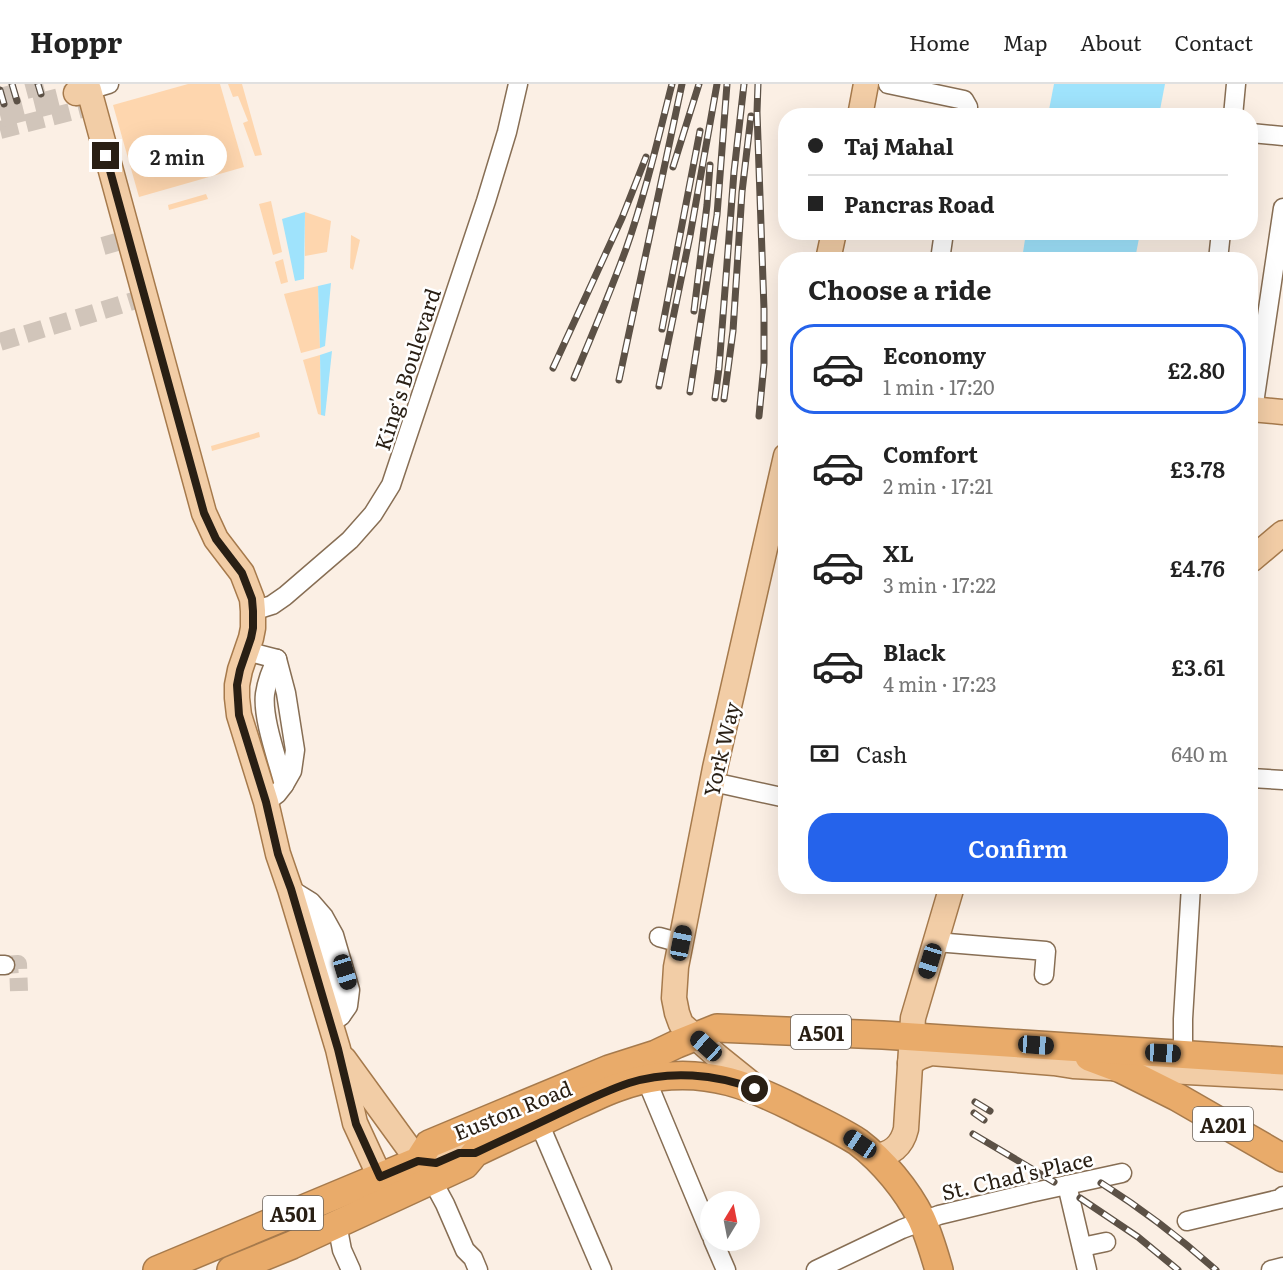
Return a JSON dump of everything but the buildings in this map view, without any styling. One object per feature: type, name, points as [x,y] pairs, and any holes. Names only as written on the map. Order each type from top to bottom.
[{"type":"highway","name":"A501","points":[[684,1034],[717,1028],[911,1050],[1072,1048],[1283,1061]]},
{"type":"highway","name":"Euston Road","points":[[425,1171],[429,1144],[609,1069],[656,1054],[684,1034]]},
{"type":"highway","points":[[1072,1048],[1120,1069]]},
{"type":"highway","name":"A201","points":[[1120,1069],[1177,1097],[1283,1158]]},
{"type":"highway","name":"A501","points":[[646,1079],[676,1075],[729,1080],[766,1094],[847,1135],[874,1156],[902,1188],[922,1221],[939,1270]]},
{"type":"highway","name":"Euston Road","points":[[157,1270],[380,1177],[465,1165],[475,1153],[605,1092],[646,1079]]},
{"type":"highway","name":"Euston Road","points":[[231,1270],[336,1224],[425,1171]]},
{"type":"main road","points":[[862,108],[866,84]]},
{"type":"main road","points":[[89,92],[112,177],[123,240],[139,299],[204,513],[216,539],[242,573],[249,590],[253,628],[238,677],[237,705],[266,802],[278,854],[336,1020],[338,1049],[356,1124],[380,1177]]},
{"type":"main road","points":[[1258,410],[1283,412]]},
{"type":"main road","name":"York Way","points":[[684,1034],[675,1006],[670,940],[712,782],[778,504]]},
{"type":"main road","points":[[1258,555],[1283,533]]},
{"type":"main road","points":[[874,1156],[891,1152],[905,1135],[913,1018],[950,894]]},
{"type":"main road","points":[[684,1034],[766,1094]]},
{"type":"main road","points":[[338,1049],[425,1171]]},
{"type":"main road","points":[[911,1050],[920,1057],[931,1053],[1120,1069],[1283,1077]]},
{"type":"street","name":"King's Boulevard","points":[[253,611],[272,605],[285,596],[350,540],[384,498],[395,474],[486,201],[507,132],[518,84]]},
{"type":"street","points":[[888,84],[964,100],[968,108]]},
{"type":"street","points":[[1234,108],[1236,85]]},
{"type":"street","points":[[1258,134],[1283,136]]},
{"type":"street","points":[[1258,370],[1283,208]]},
{"type":"street","points":[[246,651],[277,658],[269,676],[265,696],[266,712],[284,785],[266,802]]},
{"type":"street","points":[[1258,778],[1283,780]]},
{"type":"street","points":[[712,782],[778,796]]},
{"type":"street","points":[[291,889],[311,902],[330,928],[350,990],[348,1006],[336,1020]]},
{"type":"street","points":[[1183,1054],[1191,894]]},
{"type":"street","points":[[936,942],[1046,951],[1044,975]]},
{"type":"street","points":[[646,1079],[700,1209]]},
{"type":"street","points":[[539,1123],[602,1270]]},
{"type":"street","points":[[425,1171],[445,1204],[465,1250],[473,1258],[478,1270]]},
{"type":"street","name":"St. Chad's Place","points":[[816,1270],[939,1215],[1122,1173]]},
{"type":"street","points":[[1068,1185],[1088,1270]]},
{"type":"street","points":[[1187,1221],[1280,1199],[1283,1196]]},
{"type":"street","points":[[336,1224],[342,1250],[351,1270]]},
{"type":"street","points":[[1082,1247],[1106,1242]]},
{"type":"street","points":[[718,1251],[726,1270]]},
{"type":"street","points":[[1271,1270],[1283,1267]]},
{"type":"shaded area","points":[[188,84],[220,84],[244,167],[139,197],[113,105]]},
{"type":"shaded area","points":[[228,84],[242,84],[262,155],[255,156],[243,123],[248,121],[238,96],[233,97]]},
{"type":"shaded area","points":[[206,194],[208,199],[169,210],[168,205]]},
{"type":"shaded area","points":[[271,201],[282,252],[273,255],[259,204]]},
{"type":"shaded area","points":[[305,212],[331,221],[327,252],[305,256]]},
{"type":"shaded area","points":[[351,235],[360,240],[353,270],[350,268]]},
{"type":"shaded area","points":[[283,259],[288,282],[281,284],[275,262]]},
{"type":"shaded area","points":[[318,286],[320,348],[301,353],[284,294]]},
{"type":"shaded area","points":[[320,355],[321,415],[318,414],[303,360]]},
{"type":"shaded area","points":[[259,432],[260,437],[212,451],[211,446]]},
{"type":"water","points":[[1054,84],[1165,84],[1160,108],[1049,108]]},
{"type":"water","points":[[305,212],[304,279],[295,281],[282,219]]},
{"type":"water","points":[[1025,240],[1139,240],[1136,252],[1023,252]]},
{"type":"water","points":[[331,283],[325,346],[320,348],[318,286]]},
{"type":"water","points":[[332,351],[325,416],[321,415],[320,355]]},
{"type":"tunnel","points":[[0,97],[49,84]]},
{"type":"tunnel","points":[[0,115],[68,98],[76,93]]},
{"type":"tunnel","points":[[0,130],[82,109]]},
{"type":"tunnel","points":[[103,246],[117,242]]},
{"type":"tunnel","points":[[0,342],[133,301]]},
{"type":"tunnel","points":[[5,965],[18,964],[19,991]]},
{"type":"railway","points":[[12,84],[17,101]]},
{"type":"railway","points":[[38,84],[41,94]]},
{"type":"railway","points":[[574,378],[614,282],[633,229],[672,84]]},
{"type":"railway","points":[[619,380],[682,84]]},
{"type":"railway","points":[[673,167],[699,84]]},
{"type":"railway","points":[[659,386],[690,236],[717,84]]},
{"type":"railway","points":[[690,392],[717,215],[727,84]]},
{"type":"railway","points":[[715,398],[734,172],[744,84]]},
{"type":"railway","points":[[758,84],[764,309],[764,364],[759,416]]},
{"type":"railway","points":[[0,90],[4,104]]},
{"type":"railway","points":[[724,399],[733,331],[742,192],[751,116]]},
{"type":"railway","points":[[662,329],[700,131]]},
{"type":"railway","points":[[553,368],[622,218],[646,157]]},
{"type":"railway","points":[[694,311],[710,165]]},
{"type":"railway","points":[[975,1102],[990,1111]]},
{"type":"railway","points":[[974,1113],[984,1120]]},
{"type":"railway","points":[[973,1134],[1054,1182]]},
{"type":"railway","points":[[1101,1183],[1160,1224],[1216,1270]]},
{"type":"railway","points":[[1080,1198],[1138,1237],[1178,1270]]},
{"type":"route","points":[[106,156],[204,513],[216,539],[242,573],[252,599],[253,628],[237,685],[239,715],[266,802],[278,854],[291,889],[338,1049],[356,1124],[380,1177],[418,1161],[436,1163],[459,1153],[475,1153],[605,1092],[646,1079],[676,1075],[700,1076],[729,1080],[755,1089]]}]
